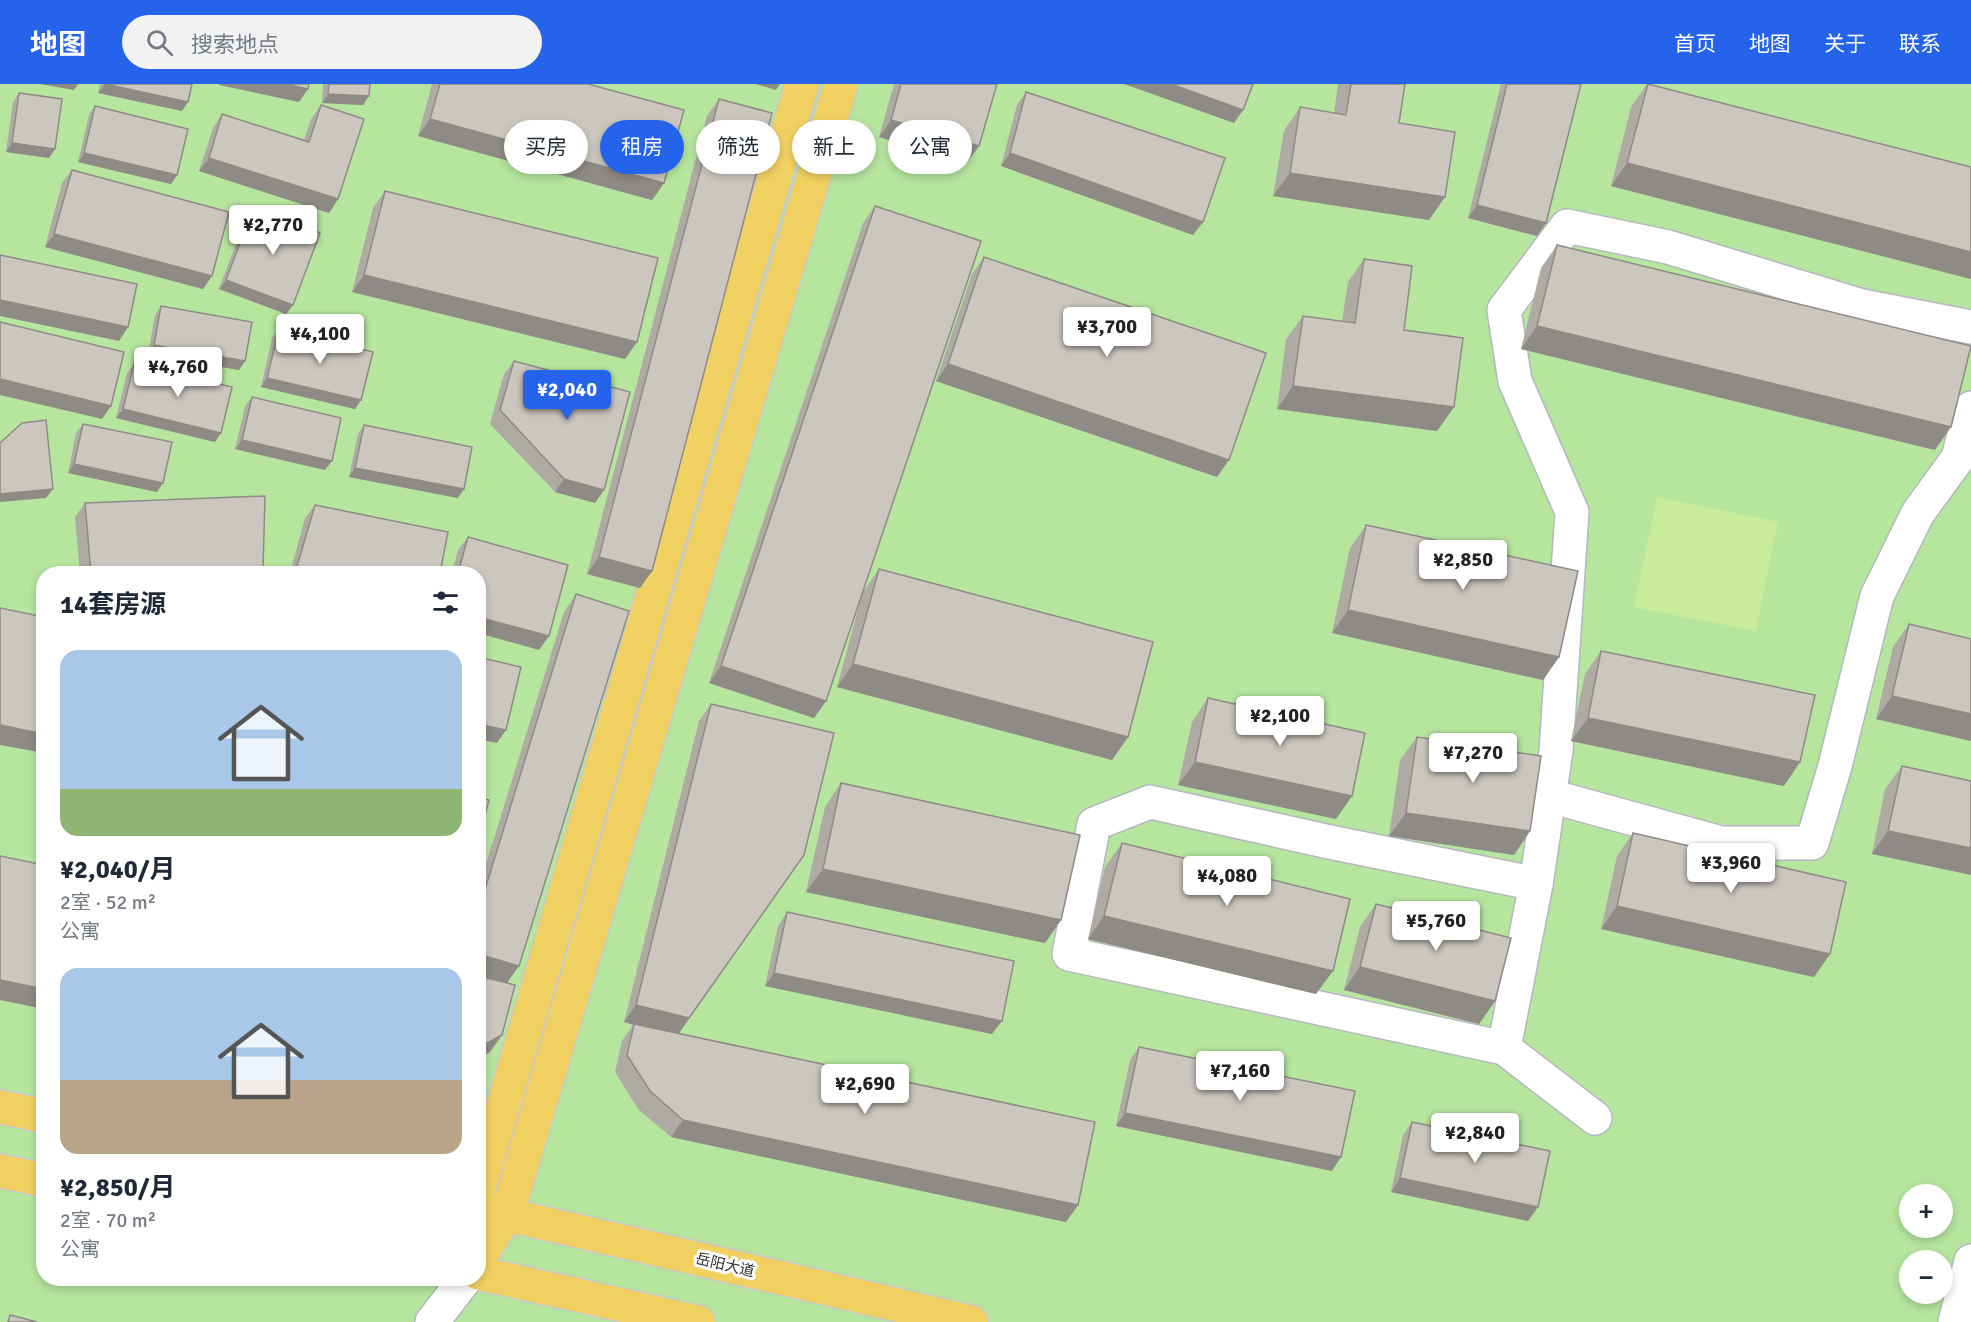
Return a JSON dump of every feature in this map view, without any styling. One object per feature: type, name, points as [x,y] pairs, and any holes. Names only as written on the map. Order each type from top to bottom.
[{"type":"main road","points":[[486,1164],[802,84]]},
{"type":"main road","points":[[486,1234],[841,84]]},
{"type":"main road","points":[[0,1107],[36,1114]]},
{"type":"main road","points":[[0,1171],[36,1178]]},
{"type":"main road","name":"岳阳大道","points":[[493,1212],[971,1322]]},
{"type":"main road","points":[[486,1275],[698,1322]]},
{"type":"street","points":[[1504,1048],[1536,884],[1556,751],[1572,512],[1515,381],[1504,310],[1568,226],[1668,247],[1862,306],[1971,327]]},
{"type":"street","points":[[1550,796],[1721,843],[1812,843],[1835,766],[1876,596],[1918,513],[1958,458],[1971,408]]},
{"type":"street","points":[[1536,884],[1150,802],[1094,824],[1069,954],[1504,1048],[1595,1118]]},
{"type":"street","points":[[1955,1322],[1971,1261]]},
{"type":"street","points":[[432,1322],[460,1286]]},
{"type":"green space","points":[[0,84],[1971,84],[1971,1322],[0,1322]]},
{"type":"green space","points":[[1657,497],[1778,522],[1756,631],[1634,607]]},
{"type":"building","points":[[105,84],[192,84],[188,102]]},
{"type":"building","points":[[286,84],[309,84],[308,89]]},
{"type":"building","points":[[329,84],[370,84],[369,96],[328,94]]},
{"type":"building","points":[[440,84],[588,84],[684,110],[681,120],[600,120],[600,165],[588,162],[588,120],[504,120],[504,139],[430,119]]},
{"type":"building","points":[[901,84],[997,84],[979,146],[972,144],[972,120],[891,120]]},
{"type":"building","points":[[1171,84],[1253,84],[1243,110]]},
{"type":"building","points":[[1351,84],[1405,84],[1399,123],[1455,132],[1445,197],[1290,173],[1300,107],[1346,115]]},
{"type":"building","points":[[1507,84],[1581,84],[1546,223],[1477,205]]},
{"type":"building","points":[[1648,84],[1971,167],[1971,252],[1627,163]]},
{"type":"building","points":[[1026,92],[1225,158],[1203,222],[1010,153]]},
{"type":"building","points":[[19,93],[62,99],[55,149],[12,143]]},
{"type":"building","points":[[719,99],[772,113],[770,120],[713,120]]},
{"type":"building","points":[[321,105],[364,119],[338,199],[209,158],[222,114],[309,142]]},
{"type":"building","points":[[95,106],[188,129],[177,175],[84,153]]},
{"type":"building","points":[[72,170],[229,212],[212,276],[54,234]]},
{"type":"building","points":[[631,174],[666,174],[664,183]]},
{"type":"building","points":[[699,174],[756,174],[652,571],[599,557]]},
{"type":"building","points":[[385,191],[658,258],[637,342],[364,275]]},
{"type":"building","points":[[875,206],[981,241],[826,701],[721,666]]},
{"type":"building","points":[[253,208],[320,233],[293,305],[226,280]]},
{"type":"building","points":[[1557,245],[1971,346],[1951,427],[1537,326]]},
{"type":"building","points":[[0,255],[137,284],[128,327],[0,300]]},
{"type":"building","points":[[984,257],[1266,353],[1229,460],[948,364]]},
{"type":"building","points":[[1364,259],[1412,266],[1404,330],[1463,338],[1454,407],[1293,386],[1303,316],[1355,323]]},
{"type":"building","points":[[161,306],[252,322],[245,361],[154,345]]},
{"type":"building","points":[[0,322],[124,352],[111,406],[0,379]]},
{"type":"building","points":[[279,329],[373,352],[361,400],[267,378]]},
{"type":"building","points":[[514,361],[630,392],[604,490],[564,479],[500,410]]},
{"type":"building","points":[[134,364],[232,387],[221,433],[123,409]]},
{"type":"building","points":[[252,397],[341,418],[332,461],[242,440]]},
{"type":"building","points":[[46,420],[53,489],[0,494],[0,443],[22,423]]},
{"type":"building","points":[[83,424],[172,442],[163,483],[74,464]]},
{"type":"building","points":[[364,425],[472,447],[464,489],[355,468]]},
{"type":"building","points":[[265,496],[263,566],[90,566],[85,503]]},
{"type":"building","points":[[315,505],[448,532],[441,566],[297,566]]},
{"type":"building","points":[[1366,525],[1578,571],[1559,657],[1348,610]]},
{"type":"building","points":[[468,537],[568,565],[549,636],[486,619],[486,566],[460,566]]},
{"type":"building","points":[[879,569],[1153,642],[1128,737],[853,664]]},
{"type":"building","points":[[576,594],[629,611],[519,966],[486,956],[486,886]]},
{"type":"building","points":[[0,608],[36,615],[36,732],[0,725]]},
{"type":"building","points":[[1909,624],[1971,639],[1971,714],[1892,696]]},
{"type":"building","points":[[1601,651],[1815,695],[1800,762],[1588,718]]},
{"type":"building","points":[[486,659],[521,667],[506,730],[486,726]]},
{"type":"building","points":[[1208,698],[1365,733],[1352,796],[1195,762]]},
{"type":"building","points":[[711,704],[834,733],[804,855],[689,1018],[636,1005]]},
{"type":"building","points":[[1417,737],[1541,756],[1530,831],[1406,813]]},
{"type":"building","points":[[1902,766],[1971,781],[1971,848],[1888,831]]},
{"type":"building","points":[[841,783],[1080,835],[1061,920],[823,869]]},
{"type":"building","points":[[1633,833],[1846,882],[1830,954],[1617,906]]},
{"type":"building","points":[[1122,843],[1350,899],[1333,971],[1104,916]]},
{"type":"building","points":[[0,856],[36,863],[36,987],[0,980]]},
{"type":"building","points":[[1376,904],[1511,938],[1495,1001],[1360,967]]},
{"type":"building","points":[[787,912],[1014,961],[1002,1021],[774,973]]},
{"type":"building","points":[[486,978],[515,985],[502,1035],[486,1044]]},
{"type":"building","points":[[634,1024],[1095,1122],[1078,1205],[683,1120],[650,1091],[627,1055]]},
{"type":"building","points":[[1139,1047],[1355,1091],[1341,1157],[1125,1113]]},
{"type":"building","points":[[1412,1122],[1550,1151],[1538,1207],[1400,1178]]},
{"type":"building","points":[[10,1315],[37,1322],[8,1322]]}]
